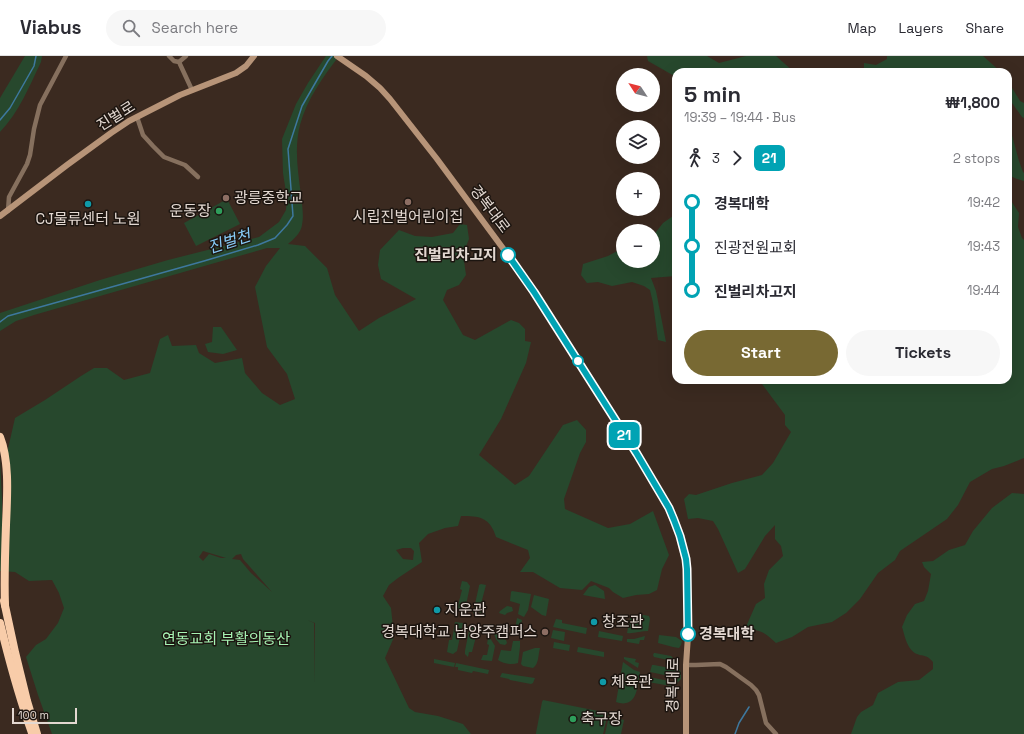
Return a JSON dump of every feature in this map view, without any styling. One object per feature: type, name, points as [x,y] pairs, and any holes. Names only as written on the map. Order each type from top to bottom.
[{"type":"highway","points":[[0,437],[6,467],[7,501],[4,572],[5,605]]},
{"type":"highway","points":[[0,575],[15,652],[37,734]]},
{"type":"highway","points":[[0,623],[21,702],[32,734]]},
{"type":"street","points":[[8,211],[9,197],[27,164],[30,155],[40,105],[66,56]]},
{"type":"street","points":[[169,56],[174,61],[179,62],[192,90]]},
{"type":"street","points":[[179,62],[186,56]]},
{"type":"street","name":"진벌로","points":[[0,216],[110,133],[129,121],[192,90],[236,73],[246,66],[254,56]]},
{"type":"street","name":"경복대로","points":[[337,56],[366,76],[380,88],[437,159],[519,270],[637,454],[669,508],[680,536],[687,569],[688,636],[686,665],[686,734]]},
{"type":"street","points":[[137,117],[143,135],[164,157],[185,165],[198,177]]},
{"type":"street","points":[[686,665],[720,664],[750,685],[756,690],[759,696],[766,723],[776,734]]},
{"type":"green space","points":[[25,56],[42,56],[41,62],[18,108],[0,132],[0,98]]},
{"type":"green space","name":"연동교회 부활의동산","points":[[326,56],[339,56],[321,80],[311,97],[300,125],[297,151],[303,221],[298,233],[288,244],[305,246],[327,268],[335,295],[359,331],[379,318],[416,299],[381,279],[378,265],[380,250],[399,230],[415,236],[432,237],[453,233],[460,224],[467,225],[469,239],[463,254],[466,275],[459,285],[447,290],[443,300],[463,335],[475,340],[511,320],[519,323],[525,329],[525,341],[531,342],[526,363],[501,419],[479,455],[515,485],[529,476],[563,425],[577,420],[586,430],[586,442],[580,453],[564,499],[565,509],[608,528],[630,524],[653,511],[669,555],[662,569],[657,590],[649,594],[623,598],[609,588],[591,581],[582,590],[560,588],[533,572],[520,572],[530,558],[528,550],[496,537],[491,525],[483,519],[473,516],[461,516],[458,526],[445,528],[428,534],[419,543],[422,562],[389,585],[383,596],[391,608],[394,637],[385,658],[409,708],[415,712],[438,716],[463,724],[471,734],[52,734],[26,657],[36,645],[46,639],[58,623],[64,608],[59,593],[52,580],[29,581],[15,572],[0,571],[0,459],[2,521],[5,522],[7,453],[15,418],[94,368],[107,368],[124,380],[150,373],[160,339],[168,335],[172,346],[196,345],[199,353],[215,363],[242,358],[245,373],[262,393],[280,405],[295,399],[287,374],[267,347],[255,287],[266,266],[280,248],[267,248],[34,315],[16,321],[0,331],[0,313],[100,280],[168,260],[259,237],[279,222],[286,210],[287,199],[283,173],[282,139],[296,104]],"holes":[[[411,548],[414,551],[413,560],[403,559],[396,550]],[[203,551],[226,558],[209,554],[203,561],[199,557]],[[241,554],[243,559],[272,592],[251,573],[240,560],[232,559],[236,555]],[[307,620],[315,623],[315,684],[314,623]]]},
{"type":"green space","points":[[647,56],[707,56],[719,63],[746,56],[776,56],[790,68],[672,68],[672,75],[648,61]]},
{"type":"green space","points":[[887,56],[983,56],[996,68],[864,68],[864,63],[876,65],[887,59]]},
{"type":"green space","points":[[1012,88],[1020,101],[1024,103],[1024,118],[1012,103]]},
{"type":"green space","points":[[1012,135],[1024,173],[1024,181],[1012,177]]},
{"type":"green space","name":"운동장","points":[[227,199],[240,224],[196,246],[184,223]]},
{"type":"green space","points":[[1012,202],[1019,213],[1018,227],[1024,240],[1024,458],[992,469],[970,482],[958,505],[947,519],[900,551],[895,560],[878,573],[860,599],[846,613],[832,622],[808,627],[792,637],[776,643],[762,632],[745,629],[756,604],[765,598],[764,584],[769,570],[783,556],[781,546],[775,539],[775,525],[765,536],[745,569],[738,573],[713,521],[698,518],[688,519],[684,499],[689,494],[696,495],[762,475],[773,463],[791,432],[785,425],[785,415],[762,384],[1012,384]]},
{"type":"green space","points":[[672,217],[672,276],[651,278],[656,291],[666,342],[658,340],[650,290],[644,286],[632,282],[612,286],[598,282],[587,283],[581,275],[583,264],[608,256],[616,252],[616,268],[660,268],[660,227]]},
{"type":"green space","points":[[213,327],[221,327],[237,350],[223,354],[208,352],[205,344],[212,342]]},
{"type":"green space","points":[[1012,493],[1024,494],[1024,734],[851,734],[857,717],[861,712],[873,705],[878,693],[898,682],[919,680],[933,669],[933,662],[931,659],[917,654],[911,649],[902,627],[907,615],[915,604],[924,601],[928,591],[931,574],[924,567],[922,562],[933,561],[949,550],[965,545],[973,531],[992,508]]},
{"type":"green space","points":[[462,581],[467,582],[470,586],[465,610],[457,609],[462,590],[460,589]]},
{"type":"green space","points":[[479,585],[486,585],[482,600],[484,601],[482,613],[478,612],[477,614],[473,613]]},
{"type":"green space","points":[[595,585],[604,591],[605,599],[583,595],[589,587]]},
{"type":"green space","points":[[512,591],[531,594],[528,610],[524,617],[518,614],[520,604],[510,601]]},
{"type":"green space","points":[[534,595],[549,599],[546,616],[542,615],[531,607]]},
{"type":"green space","points":[[507,606],[512,607],[513,611],[505,615],[499,613],[500,611]]},
{"type":"green space","points":[[639,615],[649,616],[648,631],[627,633],[630,618],[637,620]]},
{"type":"green space","points":[[517,618],[522,620],[519,636],[514,636]]},
{"type":"green space","points":[[556,619],[562,620],[562,623],[587,628],[586,634],[553,627]]},
{"type":"green space","points":[[455,622],[463,623],[457,651],[453,654],[447,652],[449,640],[452,640]]},
{"type":"green space","points":[[470,625],[475,626],[475,628],[478,629],[472,652],[469,652],[468,657],[465,654],[465,651]]},
{"type":"green space","points":[[553,630],[565,632],[564,641],[551,638]]},
{"type":"green space","points":[[599,631],[623,636],[622,641],[598,637]]},
{"type":"green space","points":[[489,633],[495,646],[492,661],[481,660],[483,655],[487,655]]},
{"type":"green space","points":[[494,634],[502,635],[507,643],[505,645],[500,644]]},
{"type":"green space","points":[[659,635],[676,637],[682,641],[681,645],[679,648],[658,643]]},
{"type":"green space","points":[[645,636],[644,640],[640,640],[639,644],[627,642],[627,639]]},
{"type":"green space","points":[[513,641],[520,641],[518,663],[508,664],[498,660],[501,650],[511,651]]},
{"type":"green space","points":[[554,642],[570,645],[569,651],[553,648]]},
{"type":"green space","points":[[578,647],[604,652],[604,657],[577,652]]},
{"type":"green space","points":[[540,648],[535,666],[533,668],[523,666],[521,664],[523,652]]},
{"type":"green space","points":[[654,653],[671,656],[673,658],[668,660],[654,657]]},
{"type":"green space","points":[[624,657],[636,659],[635,662],[639,663],[638,668],[624,659]]},
{"type":"green space","points":[[434,659],[455,663],[454,667],[434,663]]},
{"type":"green space","points":[[623,662],[634,670],[640,672],[638,686],[633,699],[630,702],[620,703],[616,702]]},
{"type":"green space","points":[[456,663],[489,670],[488,674],[458,670],[458,667],[455,667]]},
{"type":"green space","points":[[652,665],[680,670],[681,679],[677,683],[674,677],[650,672]]},
{"type":"green space","points":[[502,673],[535,678],[531,684],[500,677]]},
{"type":"green space","points":[[649,677],[669,681],[672,685],[648,682]]},
{"type":"green space","name":"축구장","points":[[543,700],[608,713],[603,734],[536,734]]},
{"type":"green space","points":[[609,716],[624,720],[621,734],[605,734]]},
{"type":"waterway","points":[[0,120],[10,108],[34,66],[36,56]]},
{"type":"waterway","name":"진벌천","points":[[0,322],[8,316],[204,261],[258,245],[275,238],[293,216],[288,149],[302,106],[332,56]]},
{"type":"waterway","points":[[735,734],[739,723],[749,707]]},
{"type":"bus line","name":"21","points":[[508,255],[534,292],[588,376],[669,508],[678,528],[686,559],[688,634]]},
{"type":"place","name":"광릉중학교","points":[[226,198]]},
{"type":"place","name":"시립진벌어린이집","points":[[408,202]]},
{"type":"place","name":"CJ물류센터 노원","points":[[88,204]]},
{"type":"place","name":"운동장","points":[[219,211]]},
{"type":"place","name":"진벌리차고지","points":[[508,255]]},
{"type":"place","name":"지운관","points":[[437,610]]},
{"type":"place","name":"창조관","points":[[594,622]]},
{"type":"place","name":"경복대학교 남양주캠퍼스","points":[[545,632]]},
{"type":"place","name":"경복대학","points":[[688,634]]},
{"type":"place","name":"체육관","points":[[603,682]]},
{"type":"place","name":"축구장","points":[[573,719]]}]
